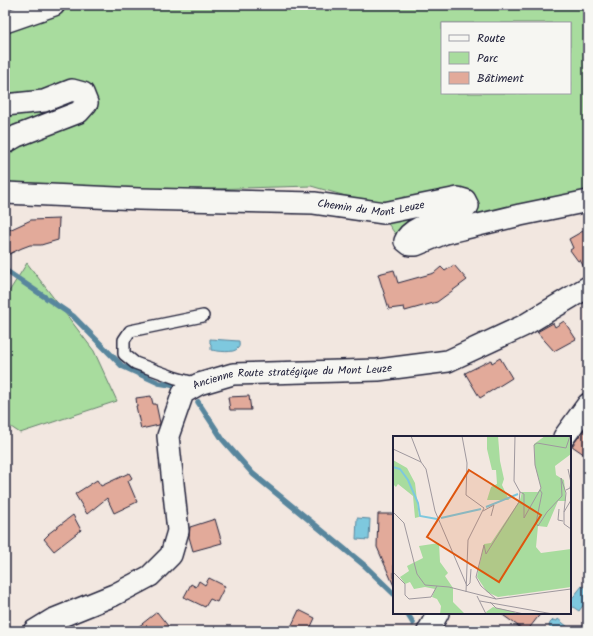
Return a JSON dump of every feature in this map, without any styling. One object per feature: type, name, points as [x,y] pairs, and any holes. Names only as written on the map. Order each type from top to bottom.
[{"type":"street","points":[[5,22],[54,5]]},
{"type":"street","points":[[5,105],[44,101],[72,90],[83,93],[87,103],[79,112],[17,136],[5,143]]},
{"type":"street","name":"Chemin du Mont Leuze","points":[[5,193],[139,200],[314,203],[384,213],[458,198],[465,200],[468,206],[462,212],[414,230],[405,241],[410,245],[416,245],[445,233],[588,201]]},
{"type":"street","name":"Ancienne Route stratégique du Mont Leuze","points":[[34,631],[52,620],[114,595],[150,576],[170,555],[178,531],[168,436],[183,393],[199,384],[233,374],[378,370],[448,361],[523,326],[588,287]]},
{"type":"street","points":[[565,436],[588,404]]},
{"type":"street","points":[[428,631],[437,614]]},
{"type":"lane","points":[[199,384],[135,364],[124,354],[124,340],[130,331],[203,316]]},
{"type":"green space","points":[[5,5],[588,5],[588,196],[401,242],[374,204],[311,186],[5,195]]},
{"type":"green space","points":[[27,263],[94,351],[117,401],[20,433],[5,423],[5,298]]},
{"type":"water","points":[[210,339],[239,341],[239,347],[236,350],[225,352],[211,350]]},
{"type":"water","points":[[357,518],[370,519],[369,540],[356,539]]},
{"type":"water","points":[[582,586],[588,590],[588,599],[579,611],[571,606],[571,600]]},
{"type":"water","points":[[558,619],[573,631],[549,631],[551,629],[549,626],[550,623],[553,620],[557,621]]},
{"type":"building","points":[[59,219],[58,240],[41,245],[30,245],[5,256],[5,232],[31,220]]},
{"type":"building","points":[[583,231],[588,238],[588,275],[580,260],[578,261],[570,250],[573,248],[569,239]]},
{"type":"building","points":[[454,265],[467,280],[437,302],[405,311],[404,307],[389,309],[378,274],[394,270],[398,283],[434,273],[441,267],[445,271]]},
{"type":"building","points":[[564,321],[576,339],[554,351],[537,332],[553,323],[555,327]]},
{"type":"building","points":[[500,358],[512,378],[480,398],[465,373],[491,360],[492,363]]},
{"type":"building","points":[[151,396],[153,404],[156,404],[160,423],[159,425],[141,429],[136,406],[136,398]]},
{"type":"building","points":[[249,396],[251,410],[230,410],[228,397]]},
{"type":"building","points":[[588,424],[588,457],[572,446]]},
{"type":"building","points":[[129,473],[132,478],[128,481],[137,502],[114,513],[107,498],[87,514],[75,494],[97,480],[101,486]]},
{"type":"building","points":[[378,514],[393,514],[393,584],[377,547]]},
{"type":"building","points":[[73,515],[81,530],[54,551],[44,539],[48,534]]},
{"type":"building","points":[[215,519],[222,543],[193,551],[189,537],[190,527]]},
{"type":"building","points":[[209,578],[225,586],[217,602],[210,599],[205,607],[184,597],[191,584],[196,587],[199,581],[205,585]]},
{"type":"building","points":[[299,610],[315,618],[309,631],[289,631]]},
{"type":"building","points":[[157,612],[172,631],[133,631]]},
{"type":"building","points":[[501,614],[540,614],[527,631]]},
{"type":"waterway","points":[[5,270],[73,316],[122,366],[159,383],[182,387]]},
{"type":"waterway","points":[[198,402],[223,440],[253,474],[364,565],[393,593]]},
{"type":"waterway","points":[[408,614],[413,623]]}]
